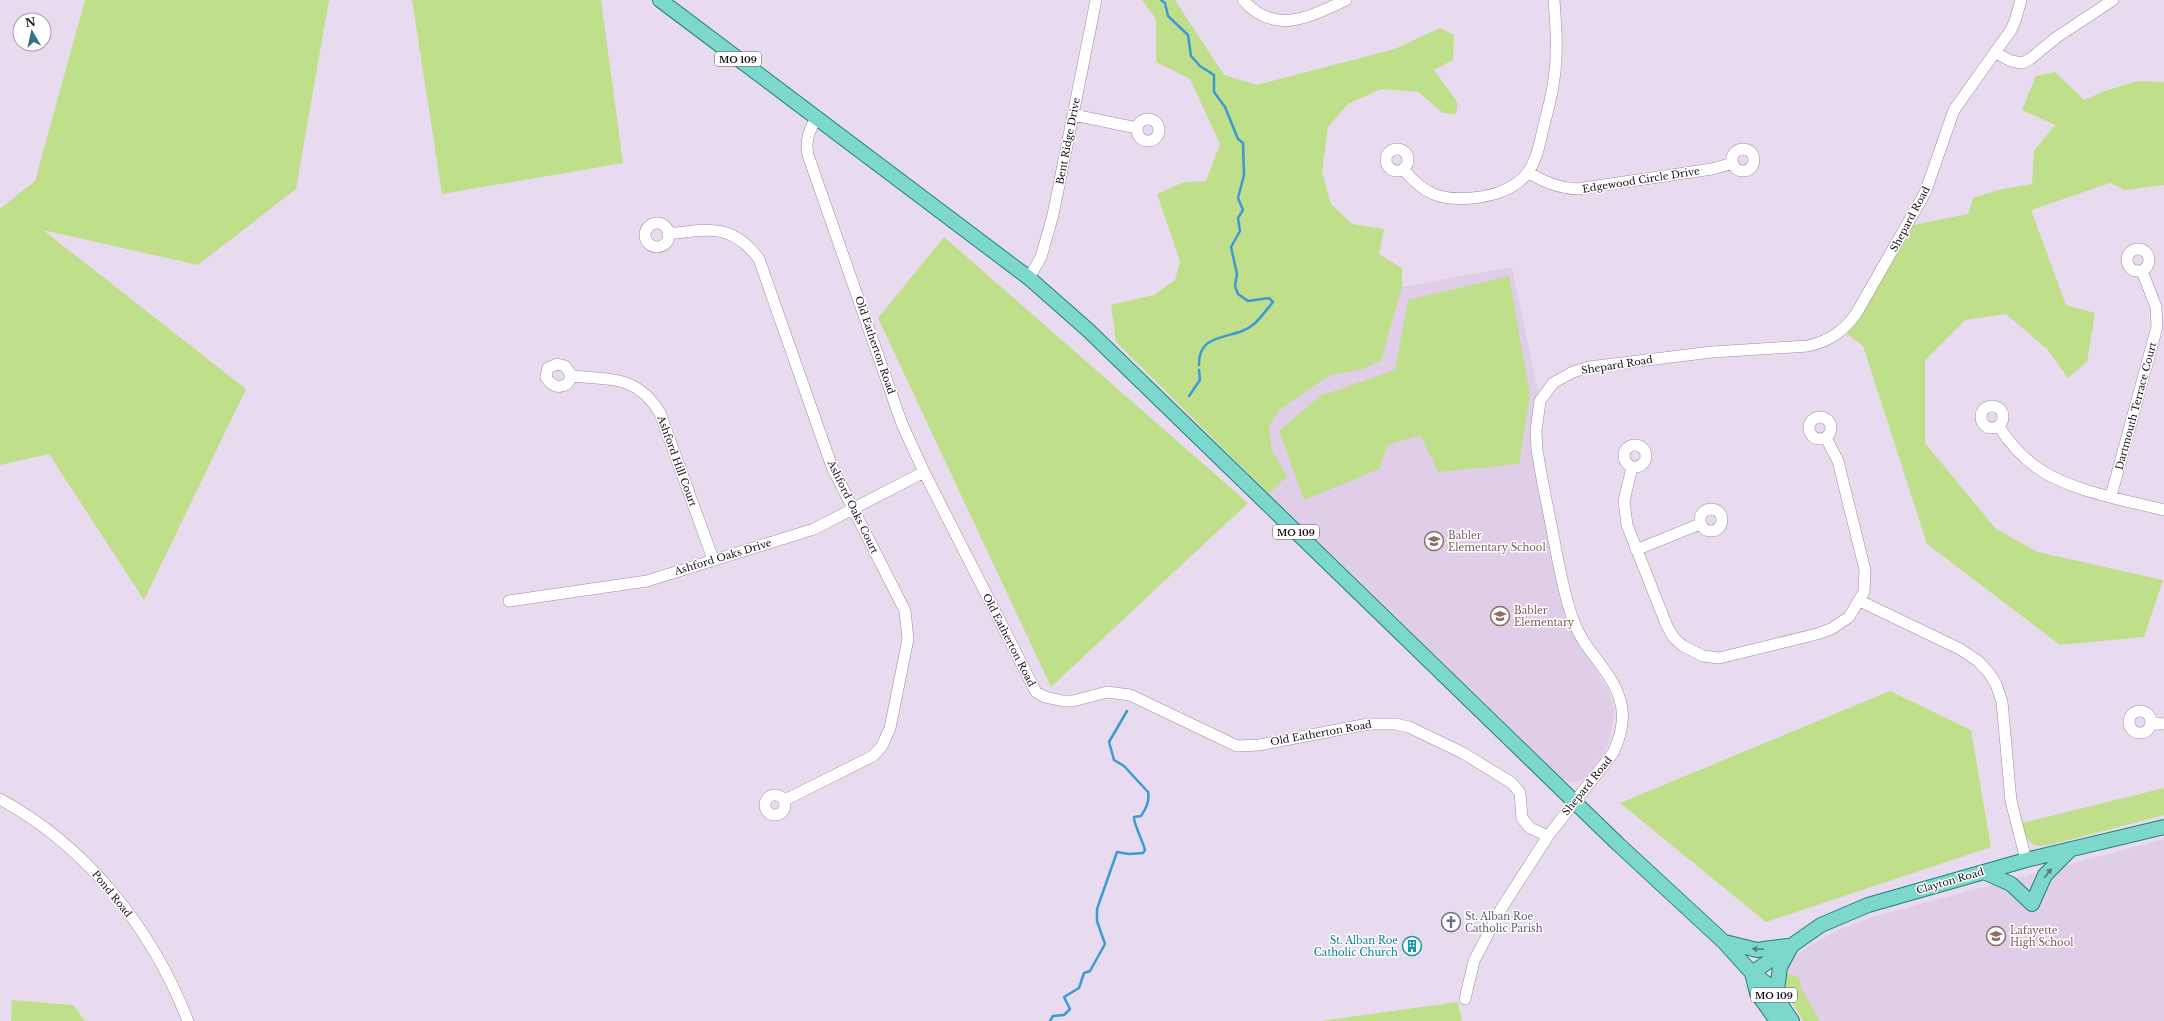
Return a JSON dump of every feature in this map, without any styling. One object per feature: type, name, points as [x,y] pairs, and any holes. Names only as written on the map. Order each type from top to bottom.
[{"type":"main road","name":"MO 109","points":[[660,0],[1029,278],[1115,355],[1618,844],[1724,942],[1752,973],[1767,984],[1792,1021]]},
{"type":"main road","name":"Clayton Road","points":[[1752,973],[1821,925],[1863,907],[2026,860],[2164,827]]},
{"type":"main road","points":[[1984,872],[2011,884],[2032,904],[2046,875],[2071,849]]},
{"type":"main road","points":[[1724,942],[1757,950],[1792,946]]},
{"type":"main road","points":[[1776,998],[1780,967],[1792,946]]},
{"type":"main road","name":"MO 109","points":[[1752,973],[1757,993],[1777,1021]]},
{"type":"street","name":"Bent Ridge Drive","points":[[1029,278],[1041,257],[1048,235],[1074,115],[1096,0]]},
{"type":"street","points":[[1243,0],[1261,15],[1276,20],[1290,21],[1316,14],[1346,0]]},
{"type":"street","points":[[1404,169],[1416,185],[1440,197],[1457,199],[1499,194],[1510,188],[1528,172],[1536,156],[1554,81],[1557,40],[1554,0]]},
{"type":"street","name":"Shepard Road","points":[[1465,1000],[1470,976],[1481,946],[1501,909],[1548,836],[1613,753],[1619,739],[1622,711],[1620,697],[1607,672],[1584,643],[1574,623],[1567,602],[1537,449],[1538,413],[1544,394],[1560,378],[1589,367],[1712,352],[1808,346],[1836,336],[1848,325],[1856,314],[1925,192],[1954,110],[1980,71],[1996,53],[2015,21],[2021,0]]},
{"type":"street","points":[[1996,53],[2011,61],[2022,63],[2030,59],[2057,38],[2113,0]]},
{"type":"street","points":[[1074,115],[1137,128]]},
{"type":"street","name":"Old Eatherton Road","points":[[816,118],[808,134],[806,143],[808,155],[902,424],[924,472],[1032,686],[1045,697],[1073,701],[1107,692],[1125,694],[1140,699],[1237,746],[1259,745],[1368,724],[1395,724],[1409,727],[1463,753],[1512,783],[1520,793],[1522,818],[1530,828],[1548,836]]},
{"type":"street","name":"Edgewood Circle Drive","points":[[1528,172],[1537,178],[1561,188],[1577,189],[1712,169],[1732,164]]},
{"type":"street","name":"Ashford Oaks Court","points":[[668,234],[704,229],[725,232],[745,242],[759,259],[830,461],[904,611],[908,626],[908,639],[890,728],[882,746],[873,756],[785,800]]},
{"type":"street","name":"Dartmouth Terrace Court","points":[[2111,496],[2157,327],[2156,307],[2142,271]]},
{"type":"street","name":"Ashford Hill Court","points":[[572,376],[616,379],[627,382],[636,386],[652,401],[660,413],[713,559]]},
{"type":"street","points":[[1998,427],[2023,456],[2043,472],[2066,483],[2164,510]]},
{"type":"street","points":[[1632,467],[1624,501],[1627,525],[1670,633],[1683,646],[1703,656],[1727,657],[1831,630],[1849,617],[1860,601],[1865,581],[1864,561],[1838,461],[1826,438]]},
{"type":"street","name":"Ashford Oaks Drive","points":[[509,601],[648,581],[713,559],[814,529],[924,472]]},
{"type":"street","points":[[1636,550],[1700,524]]},
{"type":"street","points":[[1860,601],[1960,649],[1978,661],[1992,679],[2002,702],[2012,801],[2026,860]]},
{"type":"street","points":[[2151,722],[2164,724]]},
{"type":"street","name":"Pond Road","points":[[0,799],[26,814],[62,840],[96,872],[142,932],[171,983],[188,1021]]},
{"type":"shaded area","name":"Babler Elementary School","points":[[1512,267],[1538,392],[1535,403],[1572,629],[1609,692],[1614,710],[1611,733],[1606,751],[1584,779],[1574,783],[1564,780],[1269,494],[1287,476],[1272,451],[1269,427],[1279,410],[1330,375],[1363,369],[1381,361],[1402,287]]},
{"type":"shaded area","name":"Lafayette High School","points":[[2164,839],[2164,1021],[1820,1021],[1802,990],[1799,977],[1784,973],[1790,960],[1814,943],[1843,928],[1876,916]]},
{"type":"green space","points":[[85,0],[329,0],[296,189],[198,265],[43,230],[246,389],[144,600],[49,454],[0,465],[0,209],[35,181]]},
{"type":"green space","points":[[412,0],[601,0],[623,163],[442,194]]},
{"type":"green space","points":[[1142,0],[1175,0],[1224,75],[1257,85],[1395,49],[1440,28],[1454,35],[1453,60],[1434,70],[1458,103],[1456,114],[1443,113],[1418,92],[1381,89],[1348,104],[1328,127],[1322,172],[1331,204],[1352,224],[1384,229],[1379,254],[1402,268],[1402,287],[1381,361],[1363,369],[1330,375],[1279,410],[1269,427],[1272,451],[1287,476],[1269,494],[1116,342],[1111,305],[1154,295],[1175,280],[1180,261],[1157,194],[1184,182],[1206,181],[1220,144],[1190,79],[1156,62],[1156,19]]},
{"type":"green space","points":[[2055,72],[2084,100],[2107,90],[2138,81],[2164,82],[2164,185],[2125,190],[2110,183],[2031,210],[2066,305],[2095,313],[2087,362],[2068,378],[2047,349],[2006,314],[1965,320],[1925,360],[1925,443],[1996,529],[2038,552],[2163,580],[2144,637],[2060,645],[1927,544],[1863,346],[1847,334],[1861,315],[1914,225],[1968,214],[1973,198],[1998,190],[2032,184],[2034,151],[2055,125],[2022,110],[2036,76]]},
{"type":"green space","points":[[944,237],[1248,503],[1051,687],[878,318]]},
{"type":"green space","points":[[1509,276],[1530,395],[1519,464],[1438,472],[1420,435],[1388,445],[1379,469],[1304,500],[1279,431],[1320,396],[1395,370],[1408,300]]},
{"type":"green space","points":[[1890,691],[1971,730],[1991,847],[1766,922],[1620,803]]},
{"type":"green space","points":[[2164,788],[2164,815],[2050,845],[2037,846],[2030,842],[2022,823]]},
{"type":"green space","points":[[1784,973],[1799,977],[1802,990],[1820,1021],[1803,1021],[1787,993]]},
{"type":"green space","points":[[12,1000],[73,1005],[85,1021],[11,1021]]},
{"type":"green space","points":[[1458,1002],[1462,1021],[1321,1021]]},
{"type":"waterway","points":[[1161,0],[1165,3],[1168,16],[1188,35],[1191,56],[1200,66],[1214,75],[1214,92],[1225,107],[1238,139],[1243,143],[1244,175],[1238,198],[1243,210],[1238,218],[1240,231],[1231,247],[1237,274],[1235,286],[1238,294],[1248,301],[1269,298],[1273,302],[1254,324],[1237,333],[1211,341],[1204,346],[1200,354],[1199,365]]},
{"type":"waterway","points":[[1189,396],[1200,380],[1199,370]]},
{"type":"waterway","points":[[1050,1021],[1053,1016],[1064,1015],[1070,1009],[1064,997],[1079,988],[1084,973],[1090,971],[1105,944],[1097,921],[1097,909],[1117,852],[1129,854],[1143,853],[1145,850],[1134,817],[1141,816],[1144,811],[1148,802],[1148,792],[1124,766],[1114,760],[1109,742],[1127,711]]},
{"type":"place","name":"Babler Elementary School","points":[[1434,541]]},
{"type":"place","name":"Babler Elementary","points":[[1500,616]]},
{"type":"place","name":"St. Alban Roe Catholic Parish","points":[[1451,922]]},
{"type":"place","name":"Lafayette High School","points":[[1996,936]]},
{"type":"place","name":"St. Alban Roe Catholic Church","points":[[1412,946]]}]
